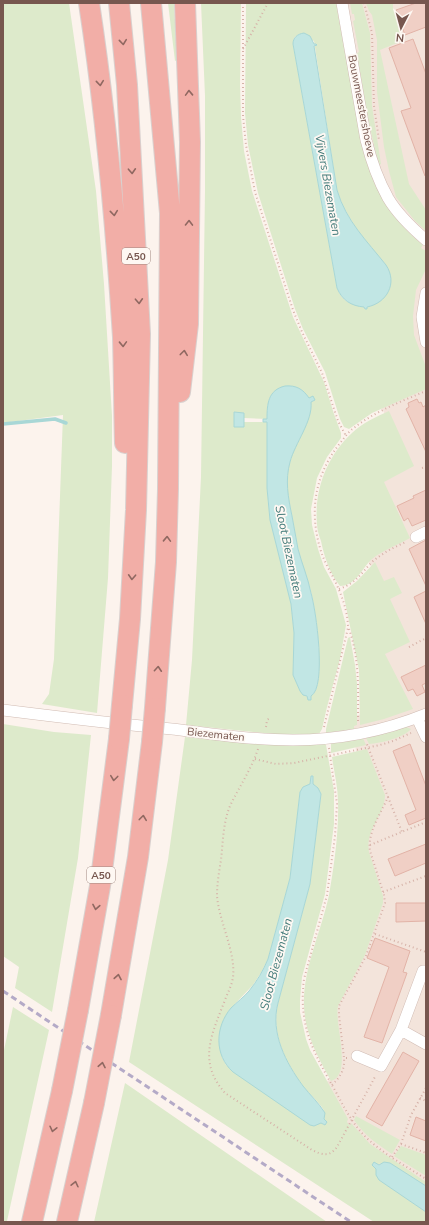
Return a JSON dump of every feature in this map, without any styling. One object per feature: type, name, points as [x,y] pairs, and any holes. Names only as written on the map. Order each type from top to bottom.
[{"type":"highway","name":"A50","points":[[89,3],[96,46],[116,235],[123,339],[125,470],[136,510]]},
{"type":"highway","name":"A50","points":[[32,1222],[62,1091],[100,886],[119,739],[130,618],[136,510],[140,334],[128,85],[119,3]]},
{"type":"highway","points":[[67,1222],[94,1103],[111,1015],[138,857],[156,708],[166,562],[170,213],[151,3]]},
{"type":"highway","points":[[168,489],[188,324],[190,142],[185,3]]},
{"type":"street","name":"Bouwmeestershoeve","points":[[342,3],[366,140],[371,157],[388,199],[401,216],[426,240]]},
{"type":"street","points":[[426,293],[422,317],[426,342]]},
{"type":"street","name":"Biezematen","points":[[3,710],[88,721],[294,740],[326,738],[423,724]]},
{"type":"street","points":[[357,1056],[381,1066],[401,1030],[423,971],[426,971]]},
{"type":"street","points":[[401,1030],[426,1044]]},
{"type":"path","points":[[243,3],[243,116],[246,145],[255,192],[293,310],[322,373],[338,421],[346,436]]},
{"type":"path","points":[[242,50],[268,3]]},
{"type":"path","points":[[364,3],[372,33],[374,106],[380,144]]},
{"type":"path","points":[[402,832],[358,724],[359,684],[352,637],[348,628],[346,613],[339,589],[329,572],[320,549],[314,524],[314,509],[319,479],[329,458],[346,436],[354,428],[368,419],[426,391]]},
{"type":"path","points":[[422,468],[426,467]]},
{"type":"path","points":[[339,589],[354,582],[374,560],[388,550],[421,534]]},
{"type":"path","points":[[348,628],[324,729],[330,756],[337,804],[335,836],[327,895],[304,979],[302,993],[303,1012],[309,1041],[320,1066],[351,1120],[370,1141],[426,1179]]},
{"type":"path","points":[[409,646],[426,638]]},
{"type":"path","points":[[255,759],[276,764],[286,764],[330,756],[393,741],[423,724]]},
{"type":"path","points":[[262,738],[255,759],[231,806],[224,829],[217,898],[232,962],[233,974],[231,985],[210,1038],[209,1053],[211,1068],[218,1083],[225,1093],[317,1153],[327,1155],[334,1151],[346,1132],[351,1120],[381,1066]]},
{"type":"path","points":[[332,1085],[342,1073],[344,1066],[338,1015],[339,1006],[364,961],[384,907],[385,899],[370,852],[370,844],[371,835],[388,797]]},
{"type":"path","points":[[370,844],[426,822]]},
{"type":"path","points":[[383,892],[426,876]]},
{"type":"path","points":[[375,934],[426,952]]},
{"type":"path","points":[[344,1058],[357,1056]]},
{"type":"path","points":[[392,1157],[401,1144],[411,1115],[426,1088]]},
{"type":"path","points":[[420,1098],[426,1101]]},
{"type":"path","points":[[401,1144],[426,1153]]},
{"type":"shaded area","points":[[328,3],[426,3],[426,1222],[374,1222],[320,1086],[332,1078],[331,980],[359,767],[350,717],[390,707],[366,646],[380,586],[340,500],[406,464],[376,394],[357,162]]},
{"type":"green space","points":[[3,3],[69,3],[96,191],[104,284],[112,416],[112,466],[108,578],[97,713],[42,704],[49,694],[54,659],[63,415],[3,423]]},
{"type":"green space","points":[[168,3],[174,3],[177,60],[175,61]]},
{"type":"green space","points":[[201,3],[241,3],[241,117],[244,151],[252,191],[293,317],[324,382],[341,433],[341,438],[327,457],[317,478],[311,509],[312,525],[318,549],[324,567],[336,589],[346,625],[340,659],[322,729],[319,734],[274,734],[186,725],[192,660],[201,477],[205,96]],"holes":[[[283,387],[302,390],[309,398],[315,400],[310,402],[296,442],[290,463],[287,483],[297,546],[311,592],[318,633],[318,679],[316,690],[311,696],[311,700],[300,691],[293,675],[294,633],[291,604],[270,520],[267,488],[267,422],[244,422],[244,427],[234,427],[234,412],[244,413],[244,418],[267,419],[269,400],[274,392]]]},
{"type":"green space","points":[[246,3],[336,3],[360,134],[374,182],[389,209],[410,233],[423,245],[421,248],[426,251],[426,269],[416,290],[413,316],[414,335],[426,367],[426,389],[372,413],[349,429],[344,427],[340,419],[325,372],[303,329],[295,309],[258,193],[248,145],[245,113]],"holes":[[[299,34],[314,41],[337,190],[351,221],[386,265],[389,272],[390,285],[388,291],[380,301],[367,307],[366,309],[344,300],[337,288],[293,44],[294,38]]]},
{"type":"green space","points":[[350,3],[362,3],[370,33],[372,106],[381,164],[379,165],[364,95],[357,53],[359,52],[353,21],[355,20]]},
{"type":"green space","points":[[366,3],[393,3],[404,40],[380,50],[409,184],[426,210],[426,231],[415,221],[396,197],[389,171],[384,147],[377,92],[377,40],[372,15]]},
{"type":"green space","points":[[389,411],[414,466],[384,482],[410,538],[376,556],[368,563],[355,580],[346,585],[340,586],[328,565],[317,526],[320,486],[329,463],[343,442],[360,426]]},
{"type":"green space","points":[[375,562],[384,581],[394,577],[402,593],[390,599],[410,642],[385,654],[413,709],[360,725],[359,670],[343,592],[357,581]]},
{"type":"green space","points":[[350,637],[357,684],[357,725],[354,726],[354,729],[326,733],[348,638]]},
{"type":"green space","points":[[3,724],[54,732],[91,735],[78,858],[52,1012],[15,988],[19,967],[3,956]]},
{"type":"green space","points":[[406,727],[411,729],[403,735],[385,741],[369,744],[366,738]]},
{"type":"green space","points":[[185,737],[213,740],[326,745],[334,791],[334,824],[325,894],[302,977],[300,1012],[310,1050],[348,1119],[347,1122],[350,1126],[351,1123],[370,1144],[426,1182],[426,1186],[390,1163],[372,1165],[376,1168],[379,1180],[426,1212],[426,1222],[374,1222],[129,1062],[168,860]],"holes":[[[311,776],[313,777],[312,785],[316,786],[321,794],[310,884],[278,1003],[276,1025],[281,1047],[296,1077],[319,1103],[324,1111],[324,1125],[321,1122],[314,1126],[226,1065],[222,1057],[223,1022],[231,1008],[253,985],[268,959],[290,878],[300,792],[303,787],[310,784]]]},
{"type":"green space","points":[[363,738],[366,745],[331,753],[331,743]]},
{"type":"green space","points":[[367,749],[385,795],[382,809],[372,829],[369,844],[369,852],[383,896],[383,903],[365,955],[338,1006],[337,1014],[342,1059],[341,1069],[337,1077],[331,1081],[316,1052],[309,1034],[305,1016],[304,999],[309,964],[329,895],[336,849],[338,796],[332,757]]},
{"type":"green space","points":[[13,1007],[49,1030],[7,1221],[3,1222],[3,1055]]},
{"type":"green space","points":[[125,1083],[327,1222],[94,1222]]},
{"type":"green space","points":[[356,1116],[400,1140],[392,1154],[366,1135],[354,1120]]},
{"type":"green space","points":[[401,1146],[426,1155],[426,1176],[394,1156]]},
{"type":"water","name":"Vijvers Biezematen","points":[[304,33],[310,36],[314,44],[317,45],[314,46],[337,190],[351,221],[386,265],[391,279],[391,285],[385,297],[374,305],[367,307],[367,309],[348,302],[344,299],[337,288],[293,44],[294,40],[299,34]]},
{"type":"water","points":[[285,386],[299,388],[309,398],[313,396],[315,400],[311,402],[311,409],[307,424],[292,455],[288,469],[287,482],[289,502],[298,549],[313,602],[319,648],[318,678],[316,690],[311,696],[311,700],[308,700],[307,696],[303,695],[300,691],[293,675],[294,633],[291,604],[270,520],[267,488],[267,422],[263,422],[263,419],[267,419],[268,403],[272,394],[279,388]]},
{"type":"water","points":[[234,412],[244,413],[244,427],[234,427]]},
{"type":"water","points":[[311,776],[313,776],[313,784],[318,788],[321,794],[310,884],[278,1003],[276,1025],[281,1047],[291,1068],[303,1086],[325,1113],[324,1119],[327,1122],[325,1125],[321,1123],[314,1126],[310,1125],[233,1072],[222,1058],[219,1041],[222,1024],[226,1016],[231,1008],[252,987],[262,972],[268,959],[290,878],[300,792],[303,787],[310,784]]},
{"type":"water","points":[[374,1162],[379,1165],[384,1162],[390,1163],[426,1186],[426,1212],[379,1180],[376,1175],[376,1169],[372,1165]]},
{"type":"building","points":[[416,3],[426,3],[426,27],[405,35],[396,10]]},
{"type":"building","points":[[413,39],[426,74],[425,176],[401,111],[411,108],[389,48]]},
{"type":"building","points":[[417,399],[419,403],[421,402],[423,407],[426,405],[426,452],[406,409],[409,407],[408,403]]},
{"type":"building","points":[[426,490],[426,520],[412,526],[408,518],[404,521],[397,506],[414,498],[413,496]]},
{"type":"building","points":[[426,540],[426,586],[409,549]]},
{"type":"building","points":[[426,591],[426,624],[414,597]]},
{"type":"building","points":[[426,665],[426,683],[422,685],[425,692],[417,696],[413,689],[408,691],[401,677]]},
{"type":"building","points":[[410,744],[426,786],[426,818],[409,825],[405,815],[416,810],[393,751]]},
{"type":"building","points":[[426,844],[426,863],[395,876],[388,859]]},
{"type":"building","points":[[396,903],[426,903],[426,921],[396,922]]},
{"type":"building","points":[[375,938],[410,951],[403,972],[407,973],[382,1043],[364,1037],[389,967],[367,958]]},
{"type":"building","points":[[403,1052],[419,1061],[382,1126],[366,1117]]},
{"type":"building","points":[[416,1117],[426,1121],[426,1141],[410,1135]]},
{"type":"waterway","name":"Sloot Biezematen","points":[[3,424],[55,419],[66,423]]},
{"type":"railway","points":[[3,991],[351,1222]]}]
